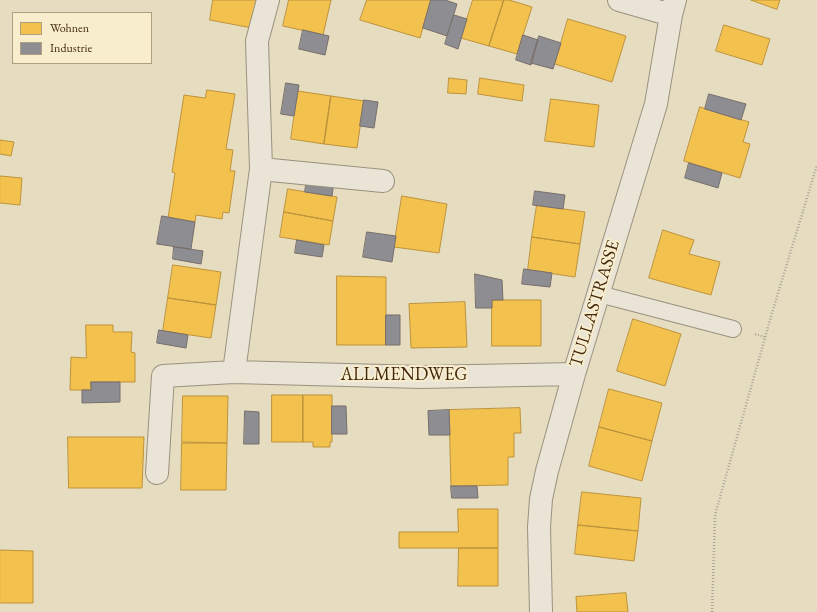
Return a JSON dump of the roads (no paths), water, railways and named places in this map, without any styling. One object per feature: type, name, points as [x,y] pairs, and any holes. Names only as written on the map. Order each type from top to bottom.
[{"type":"street","points":[[234,372],[261,169],[258,41],[268,0]]},
{"type":"street","points":[[620,0],[673,7]]},
{"type":"street","name":"TULLASTRASSE","points":[[541,612],[539,527],[541,498],[546,471],[656,104],[673,7]]},
{"type":"street","points":[[261,169],[383,182]]},
{"type":"street","name":"ALLMENDWEG","points":[[157,473],[163,376],[234,372],[421,377],[574,374]]},
{"type":"lane","points":[[599,294],[733,329]]}]
